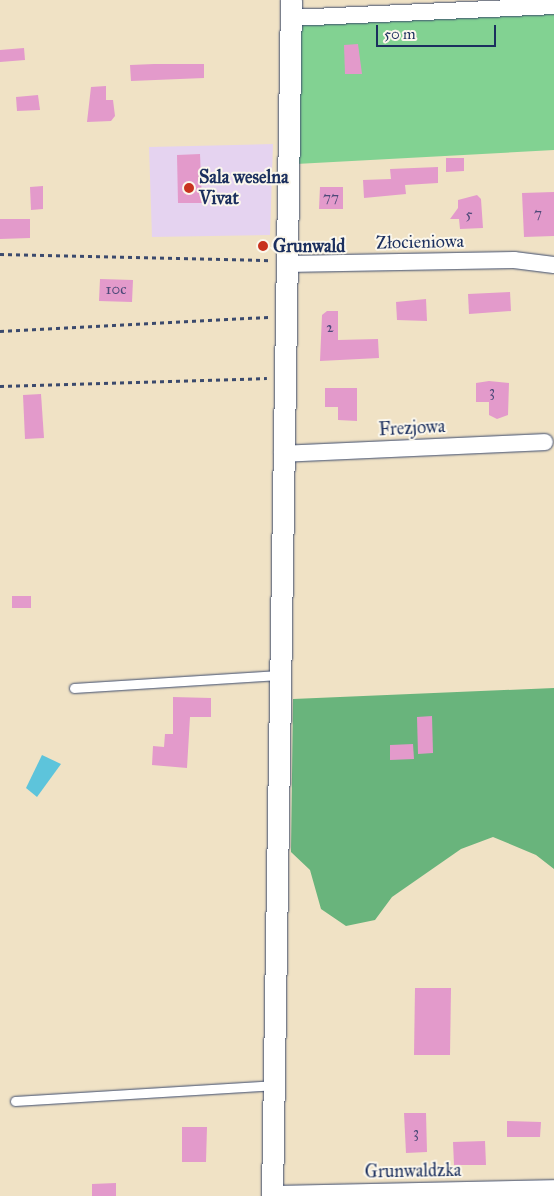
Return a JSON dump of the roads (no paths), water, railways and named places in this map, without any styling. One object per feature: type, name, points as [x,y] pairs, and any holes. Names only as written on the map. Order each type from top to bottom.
[{"type":"street","points":[[272,1195],[284,313],[291,9],[554,6]]},
{"type":"street","name":"Złocieniowa","points":[[286,262],[514,260],[554,265]]},
{"type":"street","name":"Frezjowa","points":[[282,454],[545,442]]},
{"type":"street","name":"Grunwaldzka","points":[[272,1195],[554,1188]]},
{"type":"lane","points":[[74,688],[279,675]]},
{"type":"lane","points":[[15,1101],[274,1085]]},
{"type":"water","points":[[42,755],[61,764],[37,797],[26,788]]},
{"type":"place","name":"Sala weselna Vivat","points":[[189,188]]},
{"type":"place","name":"Grunwald","points":[[263,246]]}]
